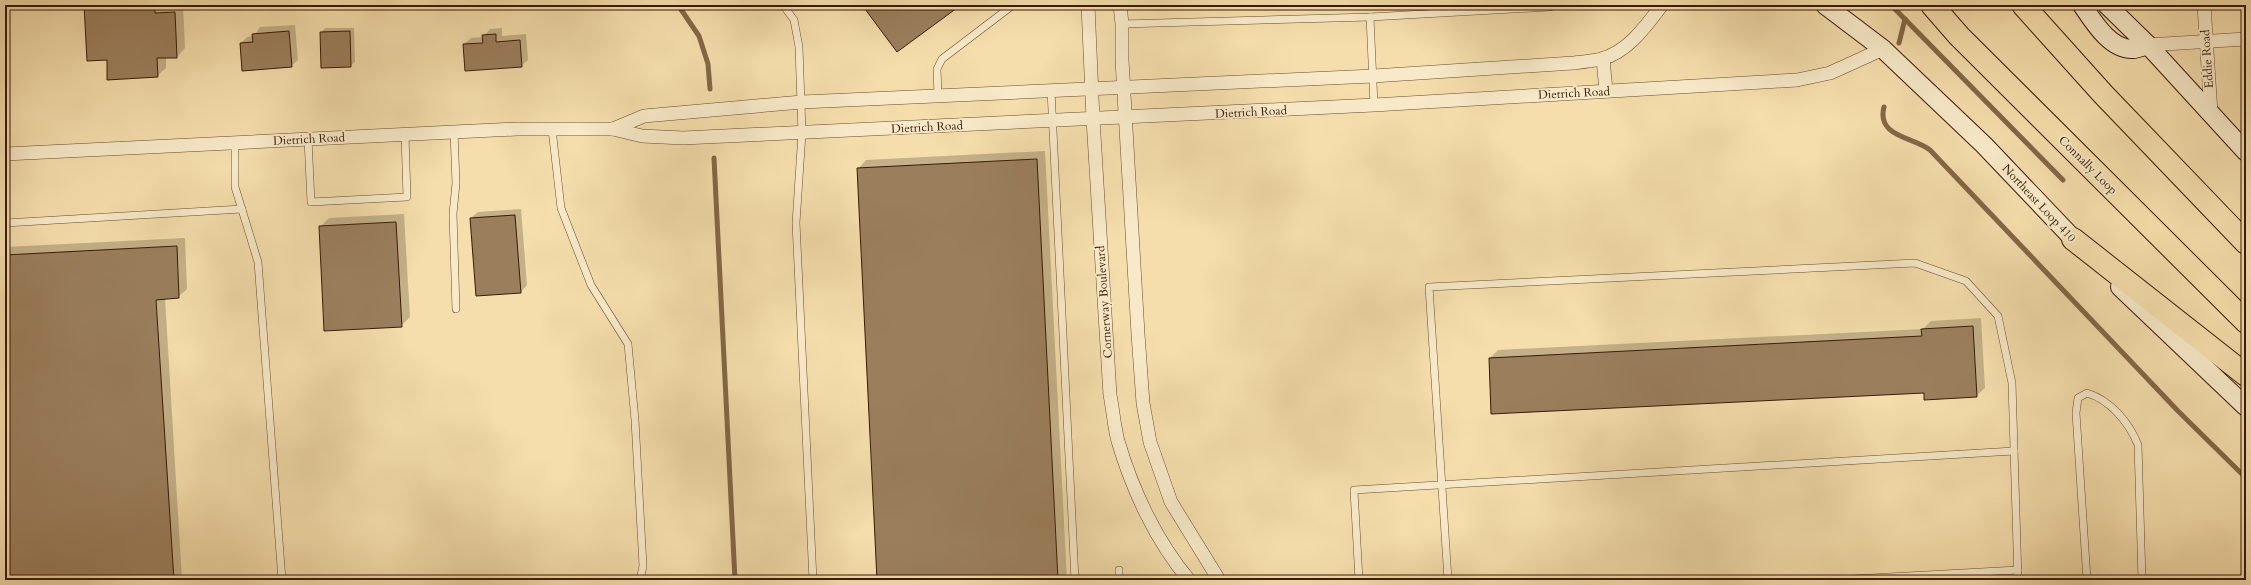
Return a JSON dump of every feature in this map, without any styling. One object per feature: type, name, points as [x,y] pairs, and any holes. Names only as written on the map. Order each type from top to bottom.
[{"type":"highway","name":"Connally Loop","points":[[1932,5],[1959,36],[2246,322]]},
{"type":"highway","points":[[2024,5],[2108,100],[2246,243]]},
{"type":"highway","points":[[2073,239],[2246,375]]},
{"type":"main road","name":"Northeast Loop 410","points":[[1825,5],[1883,49],[1984,145],[2104,272],[2246,407]]},
{"type":"main road","points":[[2082,5],[2092,21],[2106,36],[2120,46],[2133,49],[2148,45]]},
{"type":"main road","points":[[2107,5],[2148,45],[2246,152]]},
{"type":"street","name":"Cornerway Boulevard","points":[[1088,5],[1093,119],[1110,395],[1117,439],[1132,484],[1169,552],[1189,580]]},
{"type":"street","points":[[1120,5],[1141,380],[1150,442],[1171,502],[1219,580]]},
{"type":"street","name":"Dietrich Road","points":[[613,129],[644,116],[802,102],[1373,76],[1573,63],[1602,59],[1624,47],[1641,32],[1662,5]]},
{"type":"street","name":"Eddie Road","points":[[2204,5],[2211,113]]},
{"type":"street","points":[[2148,45],[2246,39]]},
{"type":"street","name":"Dietrich Road","points":[[5,154],[454,132],[552,129],[613,129],[642,136],[683,138],[1374,105],[1797,80],[1830,73],[1883,49]]},
{"type":"street","points":[[1602,59],[1606,91]]},
{"type":"lane","points":[[783,5],[794,20],[798,40],[802,102],[802,133],[796,223],[813,580]]},
{"type":"lane","points":[[938,95],[937,69],[942,59],[1013,5]]},
{"type":"lane","points":[[1122,24],[1370,17],[1550,7]]},
{"type":"lane","points":[[1370,17],[1374,105]]},
{"type":"lane","points":[[1051,90],[1075,580]]},
{"type":"lane","points":[[552,129],[561,208],[591,285],[628,344],[635,420],[642,566],[640,580]]},
{"type":"lane","points":[[454,132],[456,183],[453,214],[456,309]]},
{"type":"lane","points":[[308,139],[311,202],[407,197],[405,135]]},
{"type":"lane","points":[[235,143],[235,187],[258,262],[282,580]]},
{"type":"lane","points":[[5,223],[242,209]]},
{"type":"lane","points":[[1448,580],[1429,287],[1915,263],[1966,281],[1998,316],[2012,383],[2018,580]]},
{"type":"lane","points":[[2087,580],[2076,413],[2078,398],[2087,394],[2101,397],[2132,428],[2138,445],[2142,580]]},
{"type":"lane","points":[[1359,580],[1354,490],[2014,451]]},
{"type":"lane","points":[[1119,570],[1119,580]]},
{"type":"lane","points":[[1834,580],[2018,570]]},
{"type":"building","points":[[84,5],[155,5],[155,13],[175,12],[177,58],[157,58],[158,77],[107,80],[107,60],[87,61]]},
{"type":"building","points":[[862,5],[961,5],[897,52]]},
{"type":"building","points":[[289,31],[292,67],[242,71],[240,43],[253,42],[252,34]]},
{"type":"building","points":[[350,31],[351,67],[321,68],[320,32]]},
{"type":"building","points":[[496,34],[496,42],[520,40],[522,67],[465,71],[463,44],[483,43],[482,35]]},
{"type":"building","points":[[1037,159],[1058,580],[877,580],[857,168]]},
{"type":"building","points":[[515,215],[521,293],[476,296],[470,218]]},
{"type":"building","points":[[396,222],[402,327],[324,331],[319,226]]},
{"type":"building","points":[[177,246],[179,298],[156,300],[174,580],[5,580],[5,255]]},
{"type":"building","points":[[1973,326],[1977,397],[1924,400],[1924,393],[1491,414],[1489,358],[1922,336],[1921,329]]},
{"type":"waterway","points":[[678,5],[699,36],[708,64],[710,89]]},
{"type":"waterway","points":[[1891,5],[2063,180]]},
{"type":"waterway","points":[[1899,43],[1905,19]]},
{"type":"waterway","points":[[1884,107],[1883,117],[1886,125],[1898,135],[1930,150],[2178,411],[2246,478]]},
{"type":"waterway","points":[[714,158],[735,580]]}]
